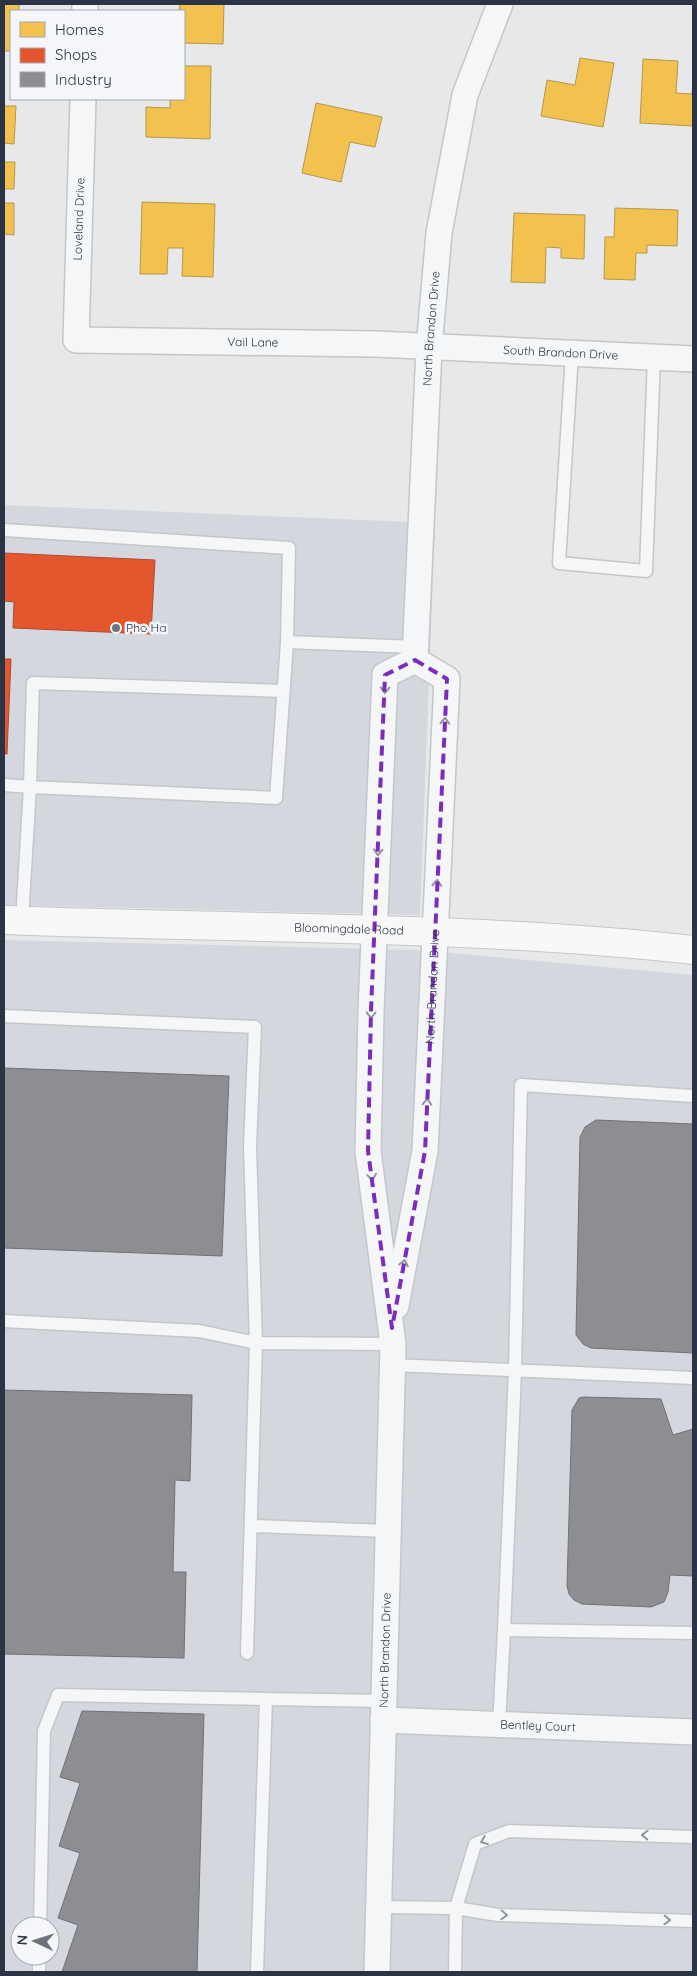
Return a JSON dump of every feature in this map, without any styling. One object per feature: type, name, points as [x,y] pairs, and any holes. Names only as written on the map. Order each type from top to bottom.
[{"type":"main road","name":"Bloomingdale Road","points":[[13,920],[434,932],[624,942],[693,950]]},
{"type":"street","name":"North Brandon Drive","points":[[416,653],[429,348],[439,234],[465,95],[500,4]]},
{"type":"street","name":"Loveland Drive","points":[[76,340],[83,100]]},
{"type":"street","name":"Vail Lane","points":[[76,340],[366,344],[429,348]]},
{"type":"street","name":"South Brandon Drive","points":[[429,348],[693,359]]},
{"type":"street","name":"North Brandon Drive","points":[[393,1346],[368,1151],[374,930],[385,675],[416,653]]},
{"type":"street","name":"North Brandon Drive","points":[[377,1972],[393,1346],[425,1151],[447,678],[416,653]]},
{"type":"street","name":"Bentley Court","points":[[384,1711],[499,1725],[693,1732]]},
{"type":"lane","points":[[572,354],[559,563],[646,571],[654,357]]},
{"type":"lane","points":[[4,530],[289,548],[287,642],[276,798],[4,786]]},
{"type":"lane","points":[[287,642],[416,653]]},
{"type":"lane","points":[[13,920],[30,786],[33,683],[284,691]]},
{"type":"lane","points":[[4,1016],[255,1027],[250,1146],[256,1343],[247,1653]]},
{"type":"lane","points":[[499,1725],[515,1370],[521,1085],[693,1096]]},
{"type":"lane","points":[[4,1321],[199,1332],[256,1343],[393,1346],[515,1370],[693,1378]]},
{"type":"lane","points":[[250,1526],[388,1531]]},
{"type":"lane","points":[[504,1630],[693,1633]]},
{"type":"lane","points":[[40,1916],[44,1731],[58,1695],[266,1699],[384,1711]]},
{"type":"lane","points":[[257,1972],[266,1699]]},
{"type":"lane","points":[[455,1972],[456,1908],[475,1844],[509,1831],[693,1837]]},
{"type":"lane","points":[[379,1907],[456,1908],[498,1915],[693,1921]]},
{"type":"highlighted area","points":[[415,660],[447,679],[425,1151],[392,1328],[368,1151],[371,1011],[385,675]]},
{"type":"shaded area","points":[[4,505],[435,523],[420,915],[4,905]]},
{"type":"shaded area","points":[[4,940],[418,950],[693,975],[693,1972],[4,1972]]},
{"type":"building: Homes","points":[[4,4],[19,4],[19,10],[10,10],[10,51],[4,51]]},
{"type":"building: Homes","points":[[180,4],[224,4],[223,44],[185,43],[185,10],[179,10]]},
{"type":"building: Homes","points":[[580,58],[614,63],[603,127],[541,116],[547,80],[575,85]]},
{"type":"building: Homes","points":[[643,59],[678,61],[676,93],[692,94],[693,81],[693,126],[640,123]]},
{"type":"building: Homes","points":[[185,66],[211,66],[210,139],[146,137],[146,107],[170,108],[170,100],[185,100]]},
{"type":"building: Homes","points":[[316,103],[382,117],[375,147],[350,142],[341,182],[302,173]]},
{"type":"building: Homes","points":[[4,106],[16,106],[14,144],[4,143]]},
{"type":"building: Homes","points":[[4,162],[15,162],[14,189],[4,189]]},
{"type":"building: Homes","points":[[142,202],[215,204],[213,277],[182,276],[183,248],[168,248],[167,274],[140,274]]},
{"type":"building: Homes","points":[[4,203],[14,203],[14,235],[4,234]]},
{"type":"building: Homes","points":[[615,208],[678,210],[677,246],[647,245],[647,253],[636,253],[635,280],[604,279],[605,237],[614,237]]},
{"type":"building: Homes","points":[[514,213],[585,215],[584,259],[561,258],[561,248],[546,247],[545,283],[511,282]]},
{"type":"building: Shops","points":[[4,553],[155,560],[151,634],[13,628],[14,602],[4,601]]},
{"type":"building: Shops","points":[[4,659],[11,659],[7,754],[4,754]]},
{"type":"building: Industry","points":[[4,1068],[229,1076],[222,1256],[4,1248]]},
{"type":"building: Industry","points":[[596,1120],[693,1124],[693,1353],[591,1348],[583,1344],[576,1335],[580,1137],[585,1127]]},
{"type":"building: Industry","points":[[4,1390],[192,1395],[190,1481],[175,1480],[173,1572],[186,1572],[184,1658],[4,1654]]},
{"type":"building: Industry","points":[[579,1398],[661,1399],[673,1435],[693,1429],[693,1576],[670,1575],[668,1592],[664,1602],[651,1607],[582,1604],[574,1600],[569,1594],[567,1586],[572,1410]]},
{"type":"building: Industry","points":[[82,1711],[204,1714],[197,1972],[62,1972],[78,1925],[60,1919],[59,1916],[80,1853],[59,1846],[80,1783],[60,1777]]},
{"type":"place","name":"Pho Ha","points":[[116,628]]}]
